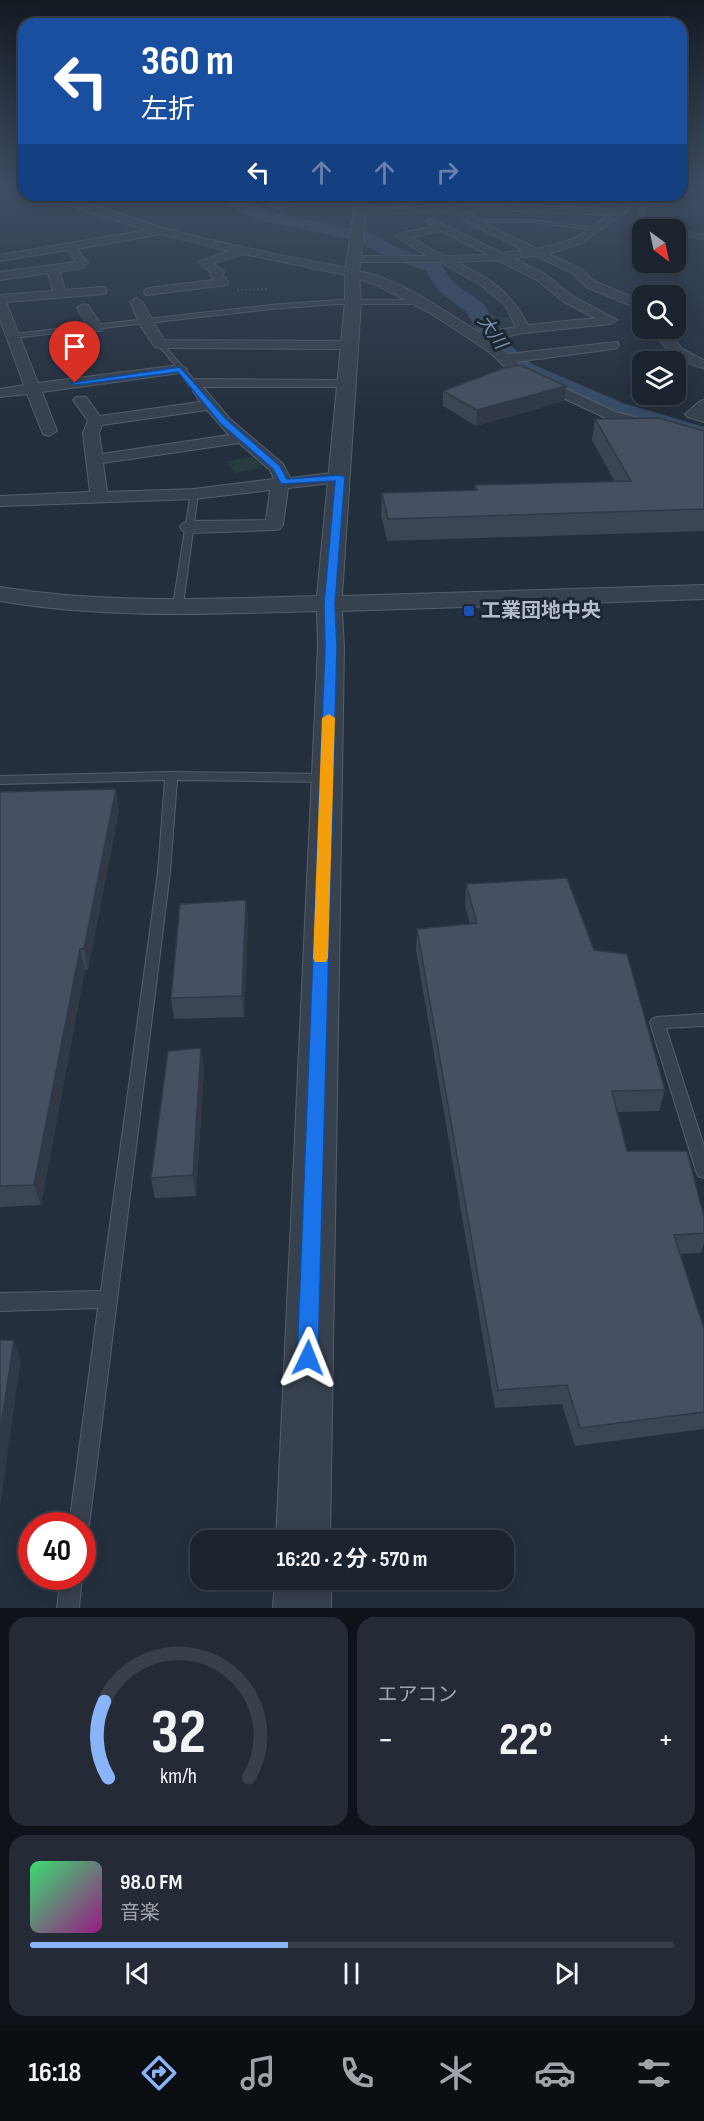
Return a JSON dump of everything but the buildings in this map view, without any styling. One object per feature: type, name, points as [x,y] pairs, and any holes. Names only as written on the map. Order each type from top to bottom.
[{"type":"street","points":[[1,262],[53,269],[78,266],[82,263],[80,260]]},
{"type":"street","points":[[150,292],[222,282],[216,275],[218,272],[204,262],[211,260]]},
{"type":"street","points":[[309,260],[353,266],[411,260]]},
{"type":"street","points":[[303,1530],[331,647],[329,604],[350,345],[354,260]]},
{"type":"street","points":[[411,260],[428,266],[478,260]]},
{"type":"street","points":[[441,260],[486,283],[510,303],[524,329]]},
{"type":"street","points":[[486,337],[524,329],[610,320],[568,299],[542,277],[507,260]]},
{"type":"street","points":[[552,260],[575,270],[592,285],[632,302]]},
{"type":"street","points":[[353,266],[486,337],[493,348],[520,373],[611,415],[689,420],[704,441]]},
{"type":"street","points":[[53,269],[60,294]]},
{"type":"street","points":[[381,282],[398,278]]},
{"type":"street","points":[[49,430],[8,332],[1,301],[101,291]]},
{"type":"street","points":[[136,302],[145,322],[160,344],[350,345]]},
{"type":"street","points":[[83,308],[96,328]]},
{"type":"street","points":[[665,339],[671,350],[704,364]]},
{"type":"street","points":[[504,359],[612,345]]},
{"type":"street","points":[[0,393],[180,369]]},
{"type":"street","points":[[194,383],[346,383]]},
{"type":"street","points":[[189,527],[274,525],[282,482],[277,468],[240,438],[210,405],[194,383]]},
{"type":"street","points":[[81,400],[96,421]]},
{"type":"street","points":[[96,421],[210,405]]},
{"type":"street","points":[[96,421],[91,433],[99,497]]},
{"type":"street","points":[[93,460],[240,438]]},
{"type":"street","points":[[0,501],[194,494],[340,477]]},
{"type":"street","points":[[0,594],[76,605],[178,605],[329,604],[704,592]]},
{"type":"street","points":[[302,1608],[303,1590]]},
{"type":"lane","points":[[8,332],[96,328],[252,308],[353,302],[422,302]]},
{"type":"lane","points":[[160,344],[194,383]]},
{"type":"lane","points":[[178,605],[194,494]]},
{"type":"lane","points":[[81,1512],[164,872],[171,776]]},
{"type":"lane","points":[[0,780],[171,776],[327,778]]},
{"type":"lane","points":[[704,1020],[657,1023],[704,1171]]},
{"type":"lane","points":[[0,1302],[108,1299]]},
{"type":"lane","points":[[68,1608],[70,1590]]},
{"type":"green space","points":[[480,312],[502,317],[516,317],[522,329],[492,334]]},
{"type":"green space","points":[[253,457],[263,468],[235,473],[226,461]]},
{"type":"waterway","name":"大川","points":[[414,260],[433,267],[445,286],[476,309],[492,338],[512,361],[523,369],[614,409],[704,436]]},
{"type":"slow traffic","points":[[321,958],[329,718]]},
{"type":"place","name":"工業団地中央","points":[[469,611]]},
{"type":"route","points":[[75,383],[180,369],[194,383],[223,421],[277,468],[284,482],[340,477],[329,604],[331,647],[308,1358]]}]
